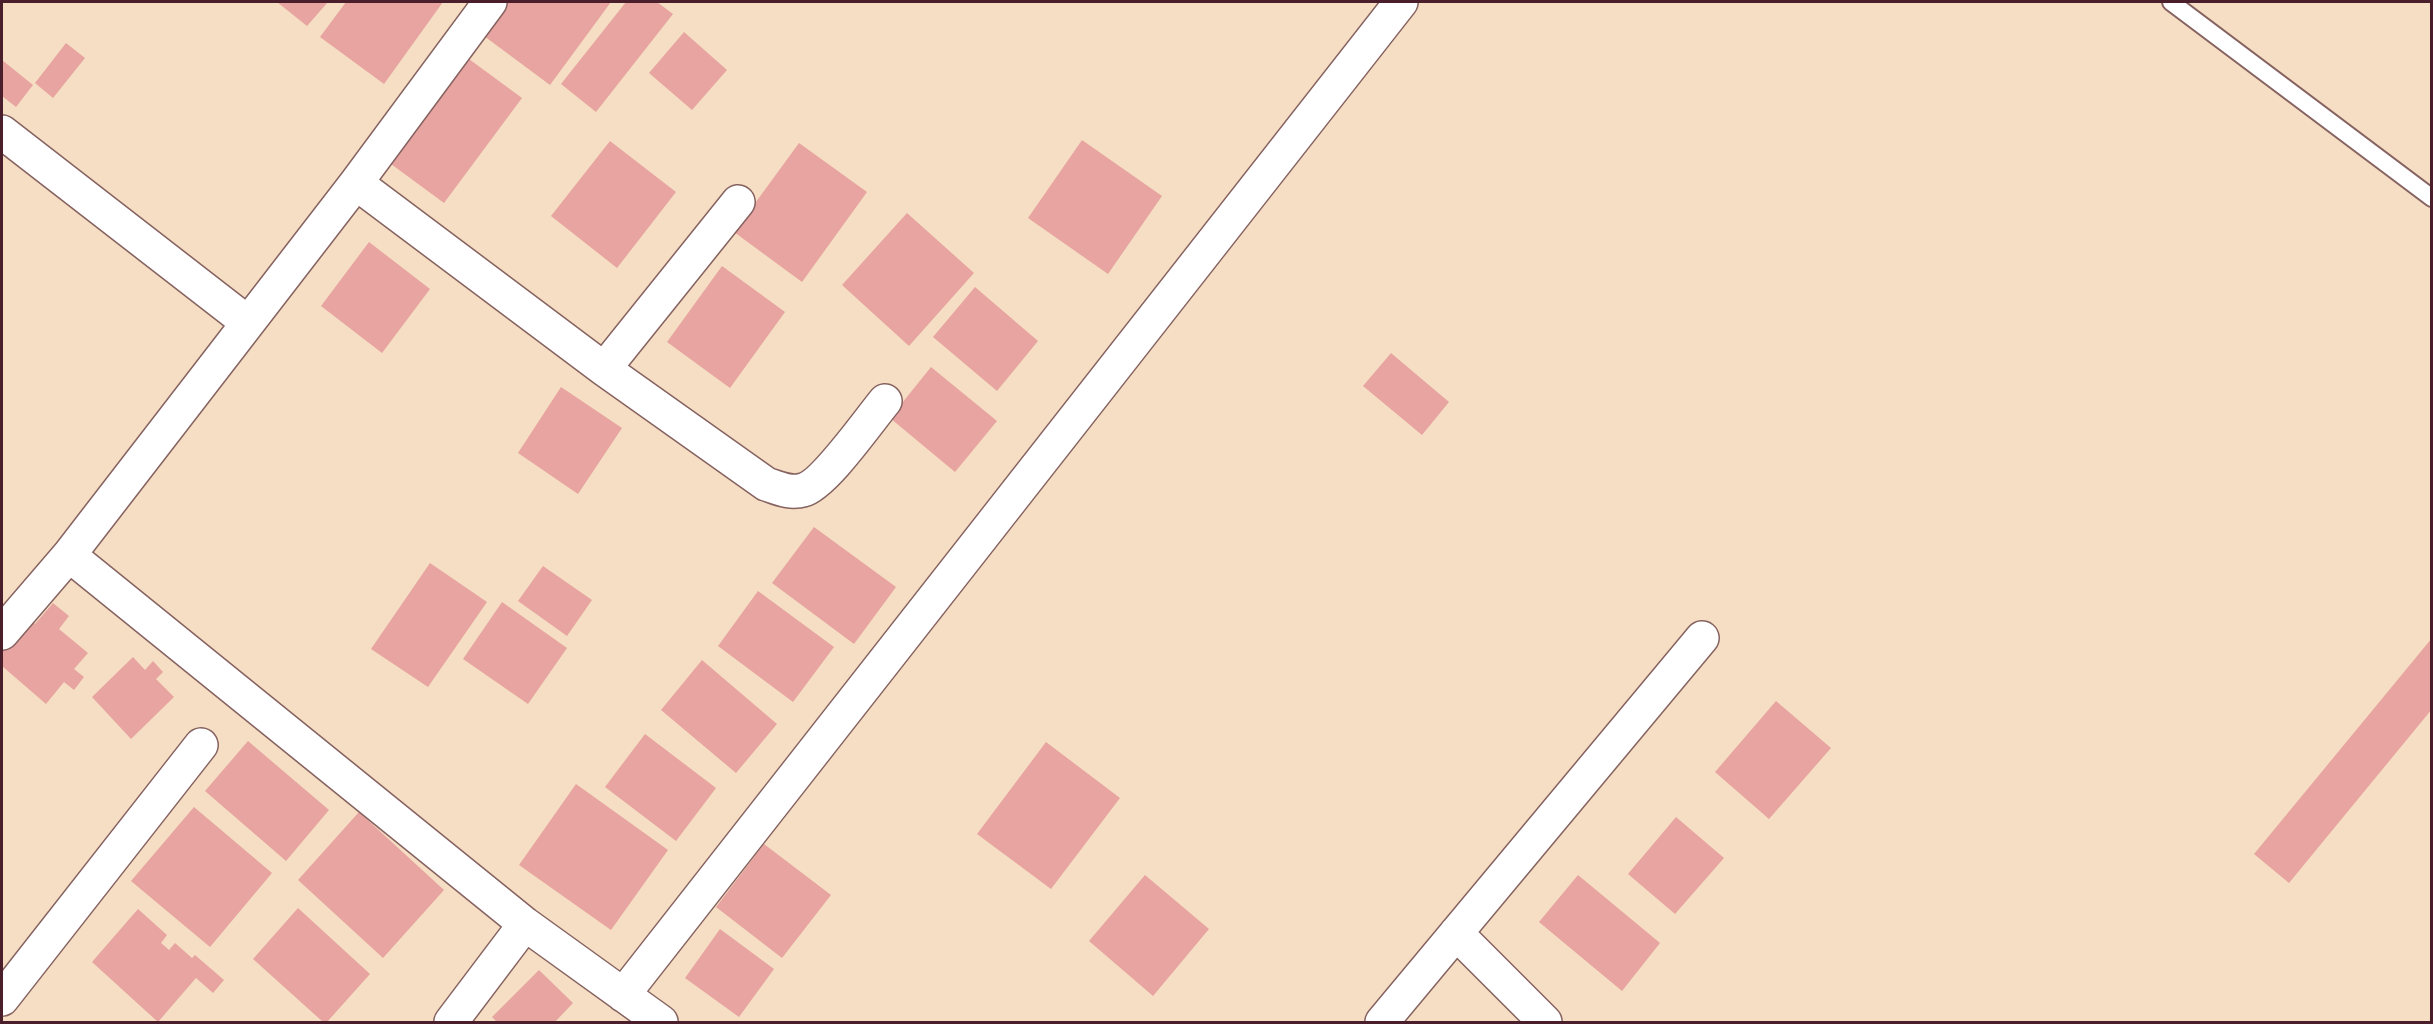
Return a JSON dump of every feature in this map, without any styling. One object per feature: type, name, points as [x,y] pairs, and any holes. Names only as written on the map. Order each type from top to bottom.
[{"type":"street","points":[[2,633],[69,555],[356,183],[488,2]]},
{"type":"street","points":[[623,995],[1401,2]]},
{"type":"street","points":[[2,132],[247,322]]},
{"type":"street","points":[[356,183],[604,369],[766,484],[789,492],[804,490],[820,481],[885,400]]},
{"type":"street","points":[[604,369],[738,202]]},
{"type":"street","points":[[69,555],[525,924],[661,1023]]},
{"type":"street","points":[[1382,1023],[1702,638]]},
{"type":"street","points":[[2,999],[201,746]]},
{"type":"street","points":[[451,1023],[525,924]]},
{"type":"street","points":[[1456,933],[1545,1023]]},
{"type":"lane","points":[[2171,2],[2432,198]]},
{"type":"building","points":[[277,2],[328,2],[307,26]]},
{"type":"building","points":[[346,2],[443,2],[384,84],[320,37]]},
{"type":"building","points":[[509,2],[611,2],[550,85],[484,36]]},
{"type":"building","points":[[626,2],[657,2],[673,14],[596,112],[561,84]]},
{"type":"building","points":[[684,32],[727,70],[692,110],[649,73]]},
{"type":"building","points":[[66,43],[85,58],[53,98],[35,83]]},
{"type":"building","points":[[469,59],[522,98],[444,203],[391,164]]},
{"type":"building","points":[[2,60],[33,85],[16,107],[2,96]]},
{"type":"building","points":[[1082,140],[1162,196],[1108,274],[1028,218]]},
{"type":"building","points":[[610,141],[676,192],[617,268],[551,216]]},
{"type":"building","points":[[799,143],[867,192],[802,282],[734,232]]},
{"type":"building","points":[[907,213],[974,273],[909,346],[842,285]]},
{"type":"building","points":[[369,242],[430,289],[382,353],[321,306]]},
{"type":"building","points":[[722,266],[785,312],[730,388],[667,342]]},
{"type":"building","points":[[975,287],[1038,341],[997,391],[933,337]]},
{"type":"building","points":[[1391,353],[1449,402],[1422,435],[1363,386]]},
{"type":"building","points":[[931,367],[997,421],[955,472],[890,418]]},
{"type":"building","points":[[561,387],[622,428],[578,494],[518,453]]},
{"type":"building","points":[[814,527],[896,587],[854,644],[772,583]]},
{"type":"building","points":[[430,563],[487,602],[428,687],[371,649]]},
{"type":"building","points":[[543,566],[592,600],[567,636],[518,601]]},
{"type":"building","points":[[758,591],[834,647],[793,702],[718,646]]},
{"type":"building","points":[[502,602],[567,648],[528,704],[463,659]]},
{"type":"building","points":[[53,603],[69,616],[59,629],[88,653],[74,669],[84,677],[74,690],[64,682],[46,704],[2,666],[2,651],[28,618],[35,624]]},
{"type":"building","points":[[2432,638],[2432,709],[2289,883],[2254,854]]},
{"type":"building","points":[[133,657],[145,670],[153,661],[163,672],[156,679],[174,697],[131,739],[92,697]]},
{"type":"building","points":[[702,660],[777,724],[736,773],[661,710]]},
{"type":"building","points":[[1776,701],[1831,748],[1769,819],[1715,772]]},
{"type":"building","points":[[645,734],[716,788],[676,841],[605,787]]},
{"type":"building","points":[[248,741],[329,810],[286,861],[205,791]]},
{"type":"building","points":[[1046,742],[1120,798],[1051,889],[977,834]]},
{"type":"building","points":[[576,784],[668,850],[611,930],[519,865]]},
{"type":"building","points":[[194,807],[272,873],[210,947],[131,881]]},
{"type":"building","points":[[359,812],[444,890],[383,958],[298,880]]},
{"type":"building","points":[[1676,817],[1724,858],[1675,914],[1628,874]]},
{"type":"building","points":[[764,844],[831,895],[782,958],[716,907]]},
{"type":"building","points":[[1145,875],[1209,929],[1153,996],[1089,941]]},
{"type":"building","points":[[1578,875],[1660,943],[1622,991],[1539,922]]},
{"type":"building","points":[[298,908],[370,974],[327,1022],[323,1022],[253,959]]},
{"type":"building","points":[[138,909],[167,935],[161,943],[169,950],[175,943],[192,958],[195,955],[224,980],[213,993],[196,978],[158,1022],[92,962]]},
{"type":"building","points":[[720,929],[774,969],[739,1017],[685,978]]},
{"type":"building","points":[[539,970],[573,1003],[555,1022],[497,1022],[492,1017]]}]
